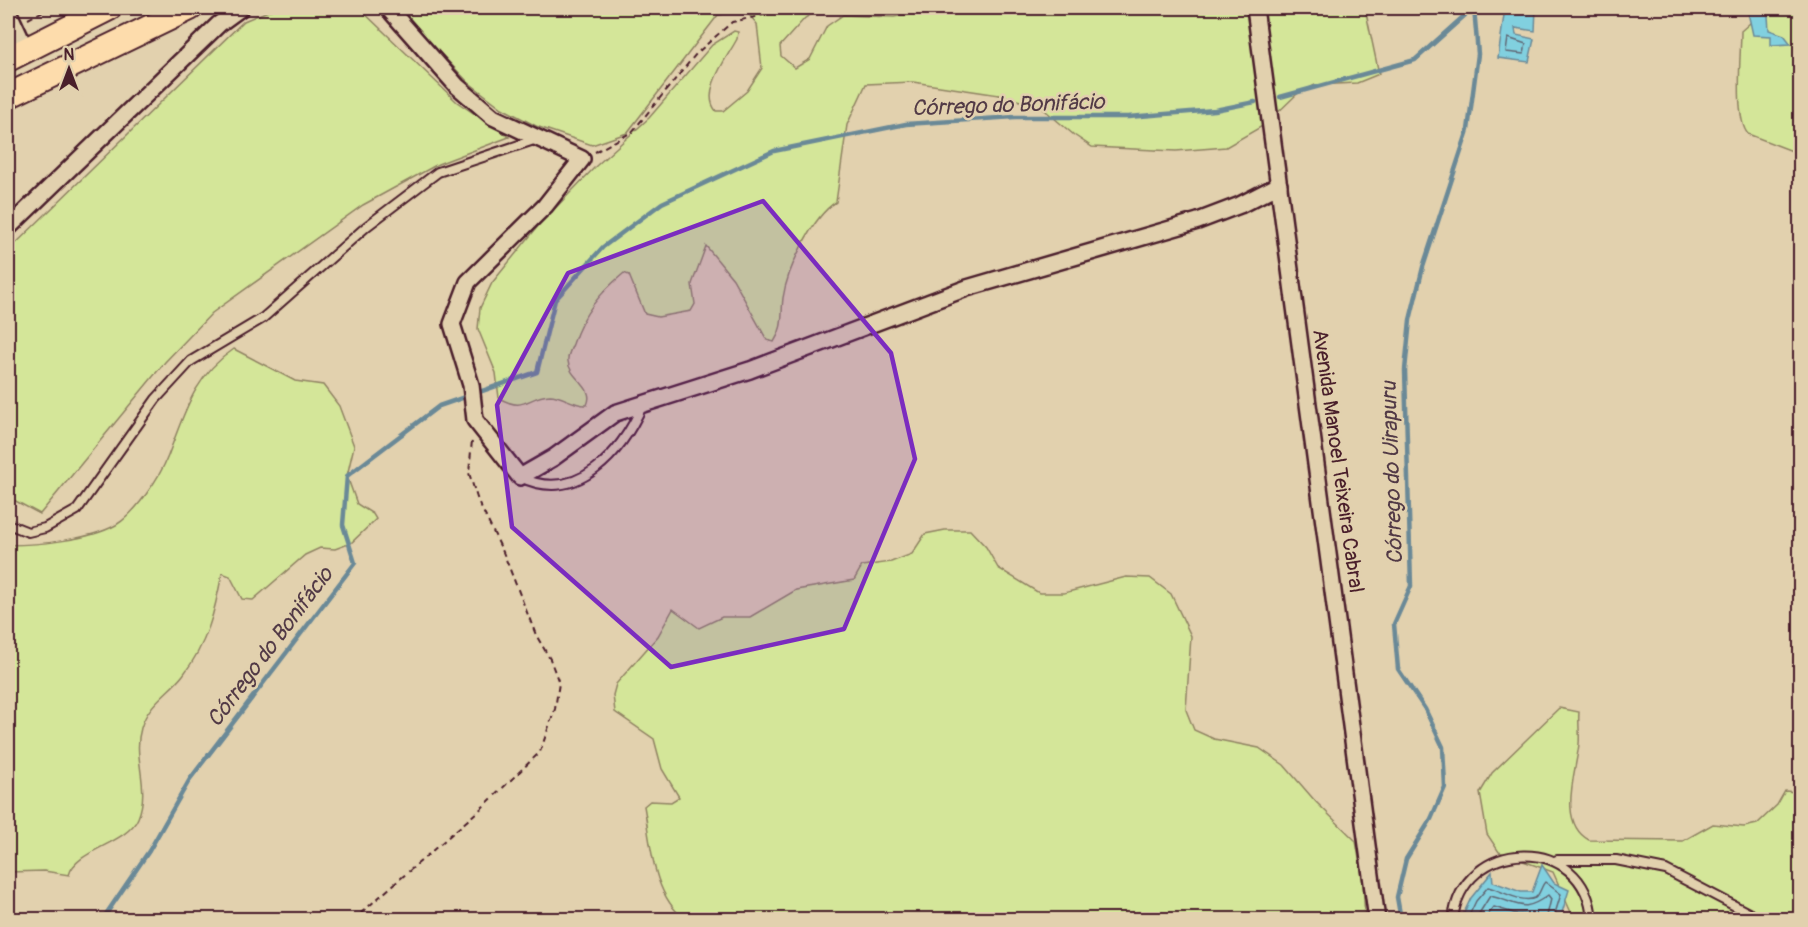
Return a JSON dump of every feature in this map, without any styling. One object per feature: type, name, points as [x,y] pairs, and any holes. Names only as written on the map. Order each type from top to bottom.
[{"type":"main road","points":[[17,54],[109,8]]},
{"type":"main road","points":[[8,96],[190,8]]},
{"type":"street","points":[[8,228],[219,24],[241,8]]},
{"type":"street","points":[[388,8],[457,86],[493,117],[582,159],[545,206],[468,282],[452,324],[471,385],[475,420],[520,477],[553,458],[615,413],[750,370],[967,288],[1198,221],[1240,206],[1279,185]]},
{"type":"street","name":"Avenida Manoel Teixeira Cabral","points":[[1255,8],[1377,920]]},
{"type":"street","points":[[8,11],[17,54]]},
{"type":"lane","points":[[8,524],[28,532],[45,528],[77,510],[156,399],[191,361],[263,318],[367,226],[438,172],[538,139]]},
{"type":"lane","points":[[520,477],[539,486],[557,485],[581,478],[613,454],[631,432],[643,404]]},
{"type":"lane","points":[[1453,920],[1461,891],[1484,866],[1515,856],[1536,855],[1557,860],[1616,860],[1666,870],[1762,920]]},
{"type":"lane","points":[[1557,860],[1584,888],[1592,920]]},
{"type":"path","points":[[582,159],[632,132],[696,54],[732,21],[795,8]]},
{"type":"path","points":[[353,920],[485,805],[540,752],[555,709],[559,683],[550,659],[536,635],[503,552],[478,501],[469,473],[475,420]]},
{"type":"highlighted area","points":[[763,201],[891,353],[915,459],[844,629],[671,667],[512,527],[497,405],[568,273]]},
{"type":"green space","points":[[275,8],[359,8],[457,102],[509,137],[438,164],[363,205],[212,313],[165,362],[40,514],[8,497],[8,251],[244,21]]},
{"type":"green space","points":[[397,8],[822,8],[805,18],[780,46],[781,56],[795,68],[810,59],[827,26],[843,15],[894,17],[935,10],[948,12],[953,8],[1365,8],[1379,74],[1357,83],[1315,85],[1297,94],[1266,124],[1226,147],[1176,151],[1092,147],[1041,107],[999,95],[913,82],[866,84],[847,125],[836,202],[818,219],[795,259],[785,286],[781,326],[774,342],[767,340],[733,279],[706,246],[692,284],[695,304],[691,311],[658,317],[645,314],[629,275],[624,273],[593,304],[582,323],[568,359],[569,367],[588,393],[587,405],[550,395],[515,404],[499,398],[496,373],[478,329],[480,308],[492,283],[539,225],[596,166],[649,118],[712,45],[734,31],[738,32],[737,39],[713,85],[712,103],[716,111],[723,111],[747,91],[762,68],[757,24],[746,11],[718,15],[627,133],[592,145],[536,126],[502,108],[468,82]]},
{"type":"green space","points":[[1767,8],[1800,8],[1800,154],[1748,134],[1741,115],[1739,85],[1741,31]]},
{"type":"green space","points":[[234,349],[295,381],[323,385],[339,406],[354,446],[347,476],[357,504],[373,514],[376,519],[351,543],[335,549],[320,548],[305,555],[253,600],[242,599],[230,576],[222,573],[213,614],[198,651],[183,675],[159,699],[144,719],[139,739],[143,795],[138,818],[132,827],[81,859],[73,866],[69,875],[44,871],[8,872],[8,545],[48,543],[78,538],[105,530],[123,520],[139,504],[159,474],[192,396],[209,371]]},
{"type":"green space","points":[[945,530],[970,530],[986,547],[998,568],[1039,593],[1064,593],[1126,577],[1150,578],[1171,594],[1191,636],[1186,710],[1194,730],[1214,739],[1259,748],[1284,765],[1316,802],[1356,841],[1363,882],[1365,919],[686,920],[666,897],[660,883],[651,852],[644,806],[650,801],[671,802],[679,797],[662,769],[654,739],[615,712],[613,695],[616,684],[658,636],[673,609],[699,628],[722,617],[750,617],[796,590],[854,580],[862,566],[891,562],[912,554],[925,534]]},
{"type":"green space","points":[[1559,708],[1579,712],[1579,744],[1572,782],[1571,810],[1579,832],[1589,840],[1683,841],[1713,824],[1744,827],[1757,824],[1777,805],[1785,791],[1796,792],[1800,810],[1800,919],[1574,919],[1553,872],[1499,852],[1487,834],[1480,793],[1492,773]]},
{"type":"water","points":[[1505,8],[1536,8],[1535,31],[1515,28],[1516,35],[1534,39],[1529,62],[1498,58]]},
{"type":"water","points":[[1747,8],[1771,8],[1768,16],[1769,30],[1784,35],[1791,44],[1771,45],[1771,36],[1753,35]]},
{"type":"water","points":[[1542,865],[1554,883],[1569,890],[1560,919],[1461,919],[1471,898],[1492,872],[1493,882],[1521,892],[1532,892]]},
{"type":"waterway","points":[[1280,97],[1415,60],[1473,8]]},
{"type":"waterway","name":"Córrego do Uirapuru","points":[[1401,920],[1397,897],[1406,859],[1431,819],[1445,787],[1443,747],[1425,709],[1398,669],[1394,624],[1411,586],[1405,370],[1410,320],[1423,267],[1468,130],[1478,54],[1474,8]]},
{"type":"waterway","name":"Córrego do Bonifácio","points":[[102,920],[149,851],[190,779],[355,563],[343,525],[347,476],[439,406],[537,372],[555,300],[603,247],[662,203],[774,151],[906,124],[1015,117],[1128,117],[1215,110],[1255,102]]}]
